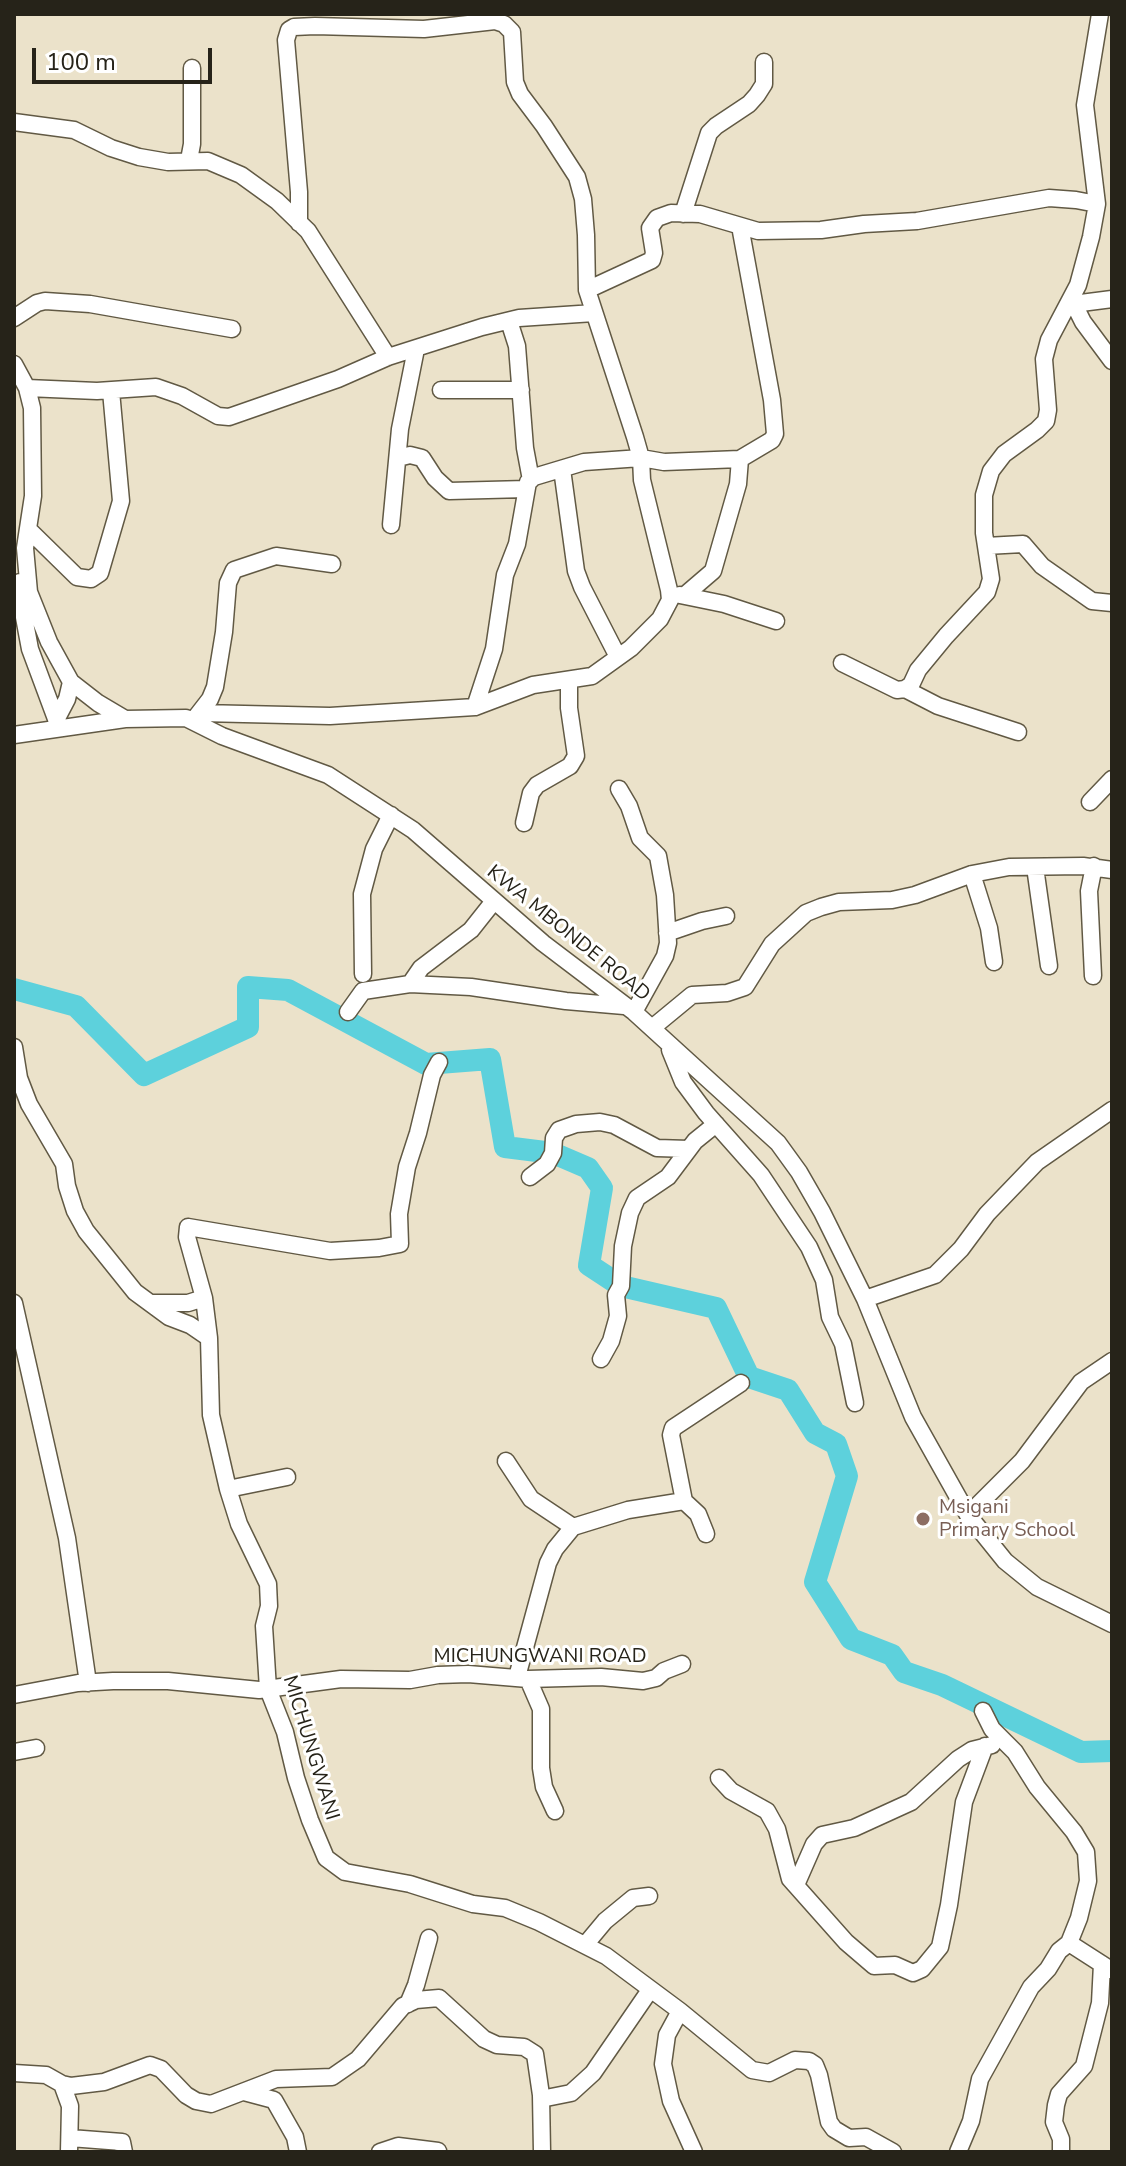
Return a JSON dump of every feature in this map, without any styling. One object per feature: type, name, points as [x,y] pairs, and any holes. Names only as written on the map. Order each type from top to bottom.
[{"type":"street","points":[[516,14],[512,32],[515,82],[577,177],[583,199],[587,290],[641,458],[642,480],[678,595]]},
{"type":"street","points":[[842,663],[897,690],[905,689],[946,636],[987,592],[991,579],[984,495],[991,471],[1004,454],[1046,421],[1044,359],[1049,340],[1073,302],[1097,204],[1085,105],[1100,14]]},
{"type":"street","points":[[299,223],[286,36],[289,30],[302,26],[372,21],[424,29],[495,21],[512,32]]},
{"type":"street","points":[[683,214],[709,133],[757,95],[764,84],[764,62]]},
{"type":"street","points":[[189,160],[192,144],[192,68]]},
{"type":"street","points":[[14,122],[74,130],[111,148],[139,157],[168,162],[208,161],[241,175],[277,201],[308,231],[388,357]]},
{"type":"street","points":[[587,290],[652,260],[654,253],[649,238],[650,228],[657,218],[671,213],[700,214],[758,231],[821,230],[917,221],[1049,198],[1097,204]]},
{"type":"street","points":[[398,458],[410,455],[422,458],[435,478],[449,491],[528,484],[584,462],[641,458],[664,462],[740,459],[772,440],[775,434],[757,308],[740,226]]},
{"type":"street","points":[[1073,302],[1112,299]]},
{"type":"street","points":[[14,318],[45,301],[90,304],[232,329]]},
{"type":"street","points":[[1073,302],[1083,322],[1112,361]]},
{"type":"street","points":[[27,388],[111,391],[156,387],[182,396],[218,416],[229,417],[338,379],[388,357],[482,327],[559,314],[594,313]]},
{"type":"street","points":[[475,707],[494,649],[505,575],[517,544],[528,484],[517,346],[509,321]]},
{"type":"street","points":[[391,525],[400,429],[416,349]]},
{"type":"street","points":[[14,364],[27,388],[32,408],[33,496],[20,596],[35,668],[57,723]]},
{"type":"street","points":[[441,390],[521,390]]},
{"type":"street","points":[[28,529],[77,577],[91,579],[100,573],[121,501],[111,391]]},
{"type":"street","points":[[196,717],[330,716],[475,707],[533,685],[592,676],[660,619],[678,595],[713,571],[738,484],[740,459]]},
{"type":"street","points":[[562,469],[576,571],[618,657]]},
{"type":"street","points":[[986,546],[1023,544],[1042,566],[1092,601],[1112,603]]},
{"type":"street","points":[[25,548],[29,592],[39,620],[71,682],[125,719]]},
{"type":"street","points":[[196,717],[215,687],[220,669],[228,583],[234,570],[276,556],[332,564]]},
{"type":"street","points":[[678,595],[724,604],[776,621]]},
{"type":"street","points":[[524,823],[531,793],[537,785],[570,766],[576,756],[569,708],[569,681]]},
{"type":"street","points":[[57,723],[71,682]]},
{"type":"street","points":[[905,689],[938,706],[1018,732]]},
{"type":"street","name":"KWA MBONDE ROAD","points":[[14,735],[57,723],[196,717],[222,736],[328,775],[413,830],[543,943],[630,1009],[778,1143],[822,1212],[865,1299],[913,1417],[968,1515],[1005,1561],[1037,1587],[1111,1622]]},
{"type":"street","points":[[1090,802],[1112,779]]},
{"type":"street","points":[[348,1012],[363,991],[410,984],[471,987],[630,1009],[665,956],[667,933],[664,883],[658,856],[640,838],[629,806],[619,789]]},
{"type":"street","points":[[363,974],[362,894],[374,849],[391,815]]},
{"type":"street","points":[[1093,976],[1089,891],[1094,866]]},
{"type":"street","points":[[652,1028],[692,995],[727,993],[745,987],[772,944],[806,913],[839,902],[892,900],[915,895],[972,874],[1009,867],[1094,866],[1112,870]]},
{"type":"street","points":[[1035,867],[1049,966]]},
{"type":"street","points":[[972,874],[989,928],[994,962]]},
{"type":"street","points":[[410,984],[421,968],[471,930],[494,901]]},
{"type":"street","points":[[667,933],[726,916]]},
{"type":"street","points":[[667,1043],[683,1082],[761,1175],[809,1247],[824,1280],[830,1317],[843,1344],[855,1403]]},
{"type":"street","points":[[14,1047],[19,1078],[29,1104],[64,1164],[67,1186],[79,1220],[135,1292],[169,1317],[190,1325],[209,1338]]},
{"type":"street","name":"MICHUNGWANI","points":[[439,1062],[432,1075],[407,1167],[399,1214],[400,1244],[330,1251],[188,1227],[187,1237],[204,1298],[209,1338],[211,1415],[239,1524],[268,1584],[269,1606],[264,1626],[268,1689],[285,1732],[296,1778],[321,1851],[332,1864],[345,1872],[410,1884],[473,1904],[505,1908],[585,1945],[606,1956],[680,2011],[752,2070],[769,2073],[802,2059],[815,2065],[829,2122],[834,2129],[849,2138],[866,2137],[893,2152]]},
{"type":"street","points":[[865,1299],[935,1275],[1037,1162],[1112,1110]]},
{"type":"street","points":[[530,1177],[547,1164],[559,1130],[576,1124],[600,1122],[614,1125],[657,1148],[689,1149]]},
{"type":"street","points":[[601,1359],[611,1341],[618,1316],[616,1295],[621,1286],[623,1246],[630,1213],[637,1198],[668,1177],[689,1149],[716,1124]]},
{"type":"street","points":[[150,1303],[188,1303],[204,1298]]},
{"type":"street","points":[[14,1303],[67,1538],[88,1683]]},
{"type":"street","points":[[968,1515],[1022,1461],[1081,1382],[1112,1361]]},
{"type":"street","points":[[706,1534],[698,1514],[684,1501],[671,1435],[673,1428],[741,1383]]},
{"type":"street","points":[[506,1461],[531,1499],[573,1527]]},
{"type":"street","points":[[228,1489],[287,1477]]},
{"type":"street","points":[[555,1811],[544,1787],[541,1768],[541,1709],[522,1678],[548,1563],[573,1527],[628,1510],[684,1501]]},
{"type":"street","name":"MICHUNGWANI ROAD","points":[[14,1695],[88,1683],[168,1681],[248,1690],[341,1679],[410,1680],[468,1674],[643,1681],[656,1678],[682,1664]]},
{"type":"street","points":[[958,2152],[971,2121],[980,2079],[1031,1987],[1069,1943],[1088,1881],[1086,1852],[1007,1744],[992,1729],[983,1711]]},
{"type":"street","points":[[796,1885],[814,1844],[822,1835],[854,1828],[911,1802],[972,1750],[1007,1744]]},
{"type":"street","points":[[719,1778],[731,1791],[767,1811],[777,1829],[790,1879],[846,1942],[874,1966],[895,1965],[913,1973],[922,1969],[940,1947],[964,1802],[985,1746]]},
{"type":"street","points":[[14,1752],[36,1748]]},
{"type":"street","points":[[585,1945],[605,1921],[633,1898],[649,1896]]},
{"type":"street","points":[[408,2004],[429,1938]]},
{"type":"street","points":[[1061,2152],[1061,2139],[1054,2122],[1056,2105],[1059,2094],[1084,2066],[1107,1968],[1069,1943]]},
{"type":"street","points":[[541,2099],[571,2093],[593,2073],[648,1988]]},
{"type":"street","points":[[14,2073],[46,2075],[71,2086],[104,2082],[150,2065],[161,2069],[186,2095],[211,2104],[276,2079],[324,2079],[339,2074],[378,2039],[397,2011],[426,1998],[439,1998],[484,2039],[497,2045],[531,2049],[537,2060],[542,2152]]},
{"type":"street","points":[[680,2011],[667,2035],[663,2064],[674,2110],[694,2152]]},
{"type":"street","points":[[62,2084],[70,2106],[70,2145],[122,2142],[124,2152]]},
{"type":"street","points":[[244,2092],[274,2100],[295,2137],[298,2152]]},
{"type":"street","points":[[380,2152],[398,2146],[438,2151]]},
{"type":"waterway","points":[[14,989],[76,1006],[144,1075],[248,1027],[248,987],[288,990],[426,1064],[490,1059],[505,1147],[553,1153],[588,1168],[602,1188],[589,1265],[621,1286],[716,1308],[749,1377],[788,1390],[815,1433],[836,1444],[847,1476],[815,1582],[851,1639],[892,1655],[904,1672],[942,1685],[1081,1752],[1112,1751]]},
{"type":"place","name":"Msigani Primary School","points":[[923,1519]]}]
